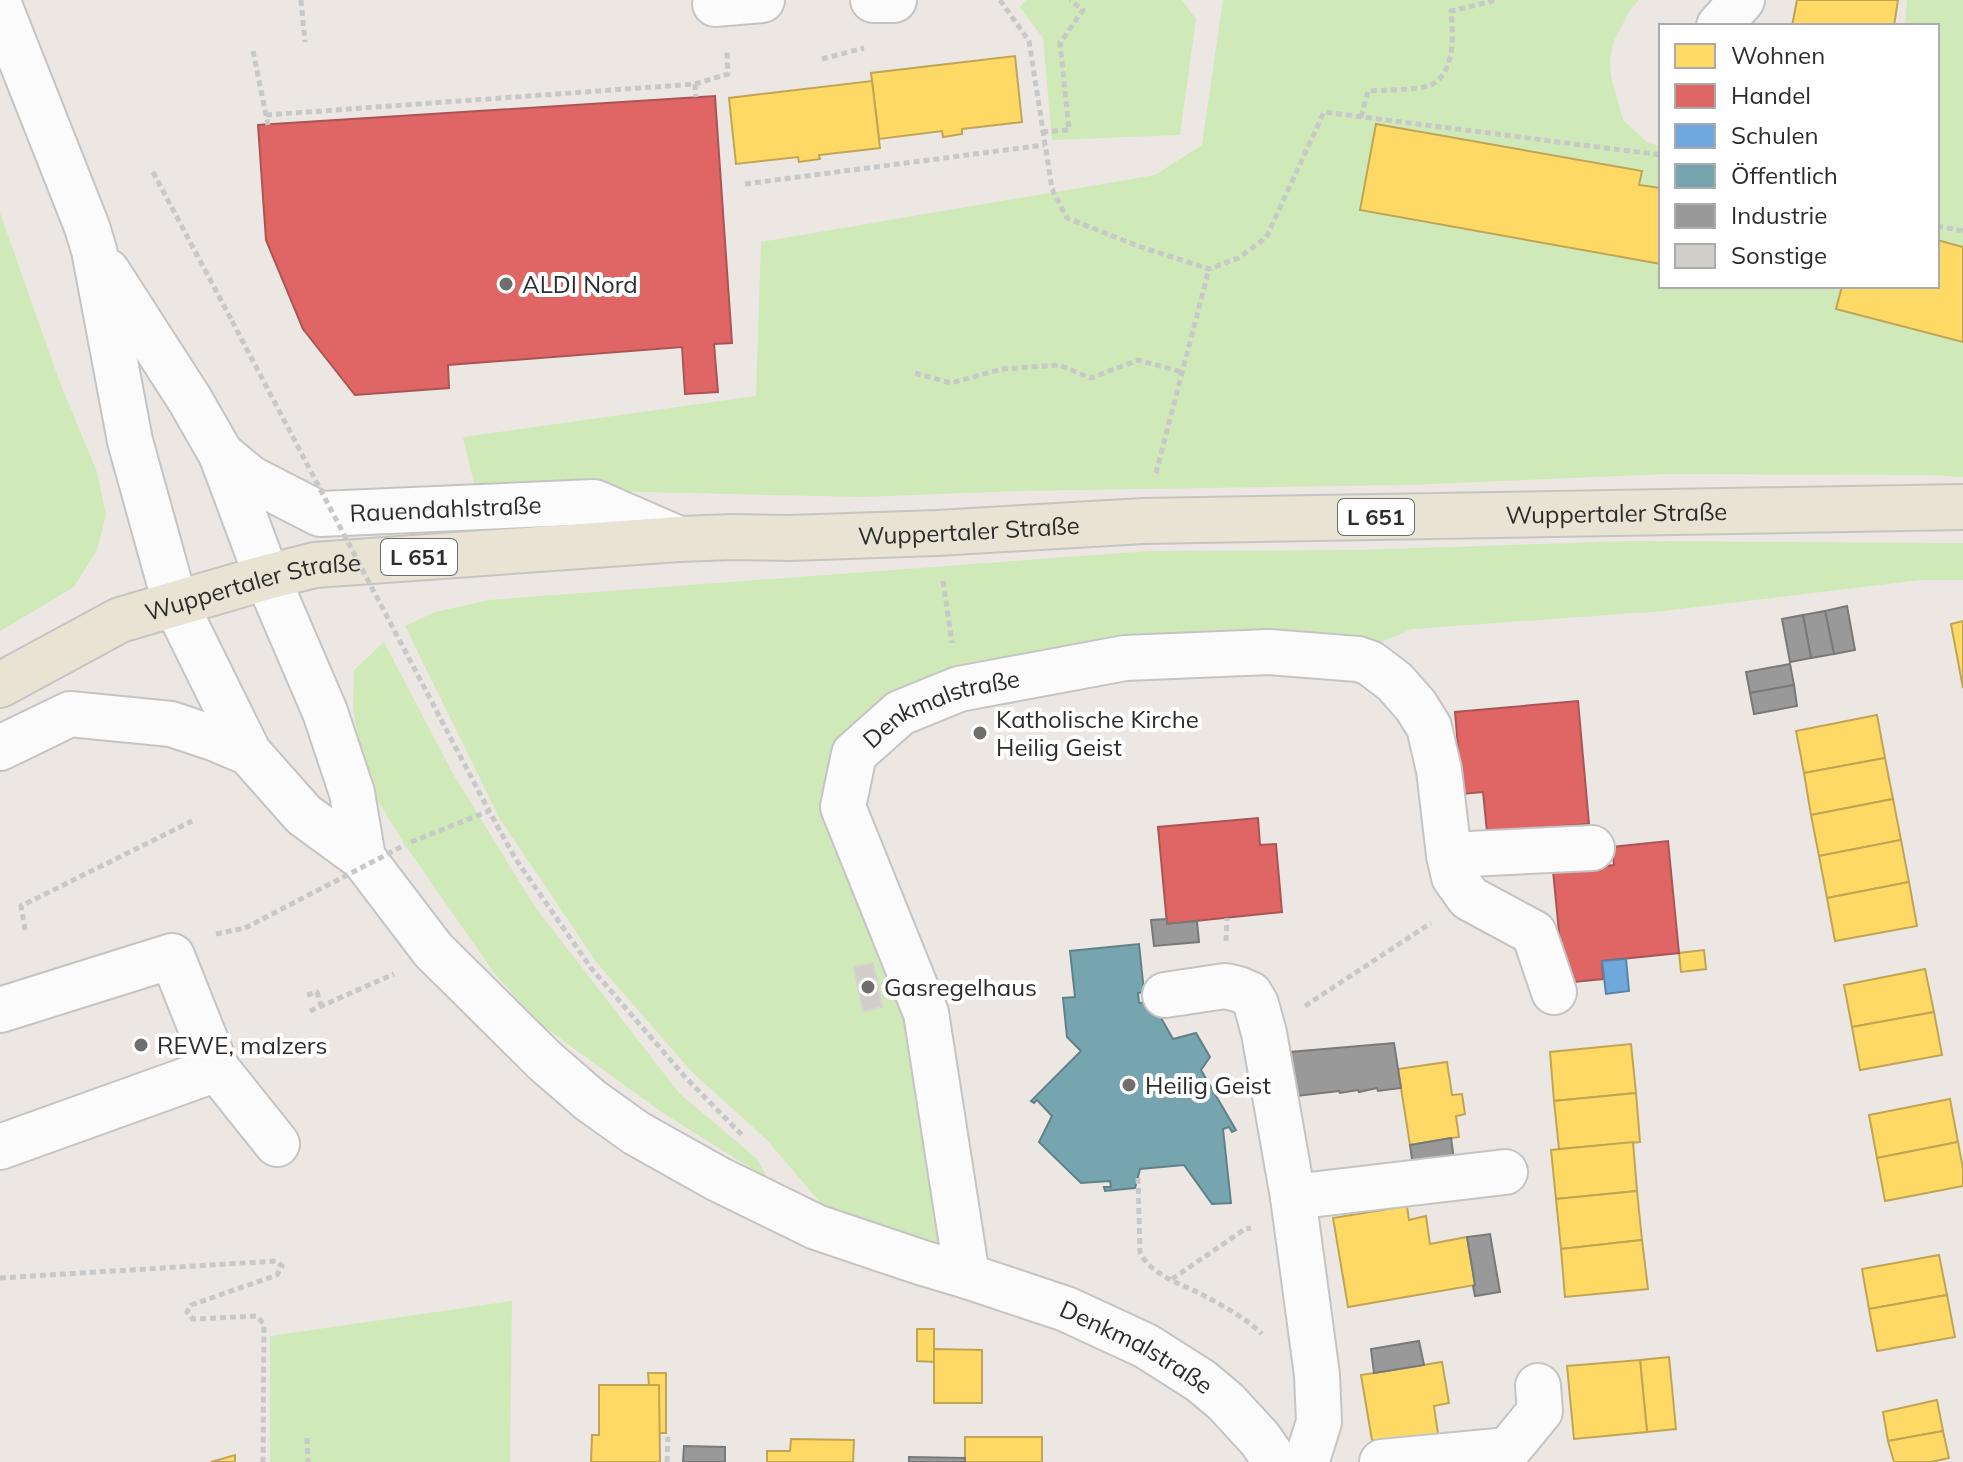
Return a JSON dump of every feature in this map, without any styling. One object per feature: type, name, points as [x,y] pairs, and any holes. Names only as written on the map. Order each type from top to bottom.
[{"type":"main road","name":"Wuppertaler Straße","points":[[0,685],[120,620],[315,565],[679,539],[937,533],[1143,521],[1963,507]]},
{"type":"street","points":[[715,4],[762,0]]},
{"type":"street","points":[[873,0],[894,0]]},
{"type":"street","points":[[1721,24],[1742,0]]},
{"type":"street","name":"Rauendahlstraße","points":[[0,7],[94,250],[130,441],[175,603]]},
{"type":"street","name":"Rauendahlstraße","points":[[94,250],[221,454],[267,577]]},
{"type":"street","name":"Rauendahlstraße","points":[[221,454],[250,478],[320,514],[594,502],[679,539]]},
{"type":"street","name":"Denkmalstraße","points":[[267,577],[325,712],[352,793],[363,858]]},
{"type":"street","name":"Denkmalstraße","points":[[175,603],[249,753],[304,815],[363,858],[433,950],[545,1061],[590,1100],[636,1133],[718,1179],[816,1227],[1066,1309],[1146,1346],[1201,1381],[1226,1402],[1260,1439],[1302,1462],[1319,1422],[1317,1375],[1293,1197],[1256,1004],[1250,994],[1225,986],[1165,995]]},
{"type":"street","name":"Denkmalstraße","points":[[967,1276],[926,1013],[843,807],[854,754],[900,713],[959,689],[1125,658],[1269,652],[1358,659],[1370,663],[1395,682],[1435,703],[1429,727],[1439,770],[1449,855],[1454,877],[1469,898]]},
{"type":"street","name":"Denkmalstraße","points":[[0,748],[70,714],[171,724],[249,753]]},
{"type":"street","points":[[1449,855],[1592,848]]},
{"type":"street","points":[[1469,898],[1534,933],[1554,992]]},
{"type":"street","points":[[0,1010],[172,956],[217,1069],[277,1144]]},
{"type":"street","points":[[0,1147],[217,1069]]},
{"type":"street","points":[[1293,1197],[1505,1172]]},
{"type":"street","points":[[1382,1462],[1508,1450],[1540,1411],[1538,1386]]},
{"type":"path","points":[[301,0],[305,42]]},
{"type":"path","points":[[1000,0],[1029,41],[1052,189],[1067,218],[1209,269],[1238,258],[1266,238],[1324,112],[1659,155]]},
{"type":"path","points":[[1042,132],[1069,130],[1060,43],[1083,10],[1070,0]]},
{"type":"path","points":[[1361,117],[1368,91],[1430,86],[1442,75],[1451,57],[1453,36],[1448,0]]},
{"type":"path","points":[[1451,11],[1497,0]]},
{"type":"path","points":[[253,51],[268,125]]},
{"type":"path","points":[[266,115],[695,84],[696,97]]},
{"type":"path","points":[[745,184],[1044,145]]},
{"type":"path","points":[[153,172],[515,858],[591,968],[686,1078],[752,1144]]},
{"type":"path","points":[[1939,226],[1963,231]]},
{"type":"path","points":[[1143,521],[1209,269]]},
{"type":"path","points":[[915,373],[951,383],[1002,369],[1059,365],[1091,378],[1138,360],[1182,372]]},
{"type":"path","points":[[937,533],[959,689]]},
{"type":"path","points":[[211,935],[245,928],[405,845],[489,811]]},
{"type":"path","points":[[25,930],[21,906],[192,821]]},
{"type":"path","points":[[1264,1033],[1469,898]]},
{"type":"path","points":[[310,1011],[389,977]]},
{"type":"path","points":[[307,995],[317,992],[321,1006]]},
{"type":"path","points":[[1138,1178],[1140,1252],[1144,1262],[1253,1326],[1285,1359],[1317,1375]]},
{"type":"path","points":[[1172,1279],[1245,1229],[1254,1228]]},
{"type":"path","points":[[0,1278],[276,1261],[282,1266],[277,1275],[191,1305],[187,1312],[193,1319],[256,1316],[264,1324],[263,1462]]},
{"type":"path","points":[[667,1462],[668,1437]]},
{"type":"path","points":[[307,1438],[308,1462]]},
{"type":"green space","points":[[1026,0],[1182,0],[1196,19],[1180,135],[1052,140],[1043,38],[1020,7]]},
{"type":"green space","points":[[1223,0],[1639,0],[1630,10],[1613,43],[1611,77],[1623,120],[1648,143],[1659,146],[1659,288],[1939,288],[1939,24],[1905,24],[1907,0],[1963,0],[1963,477],[1667,474],[1405,485],[1018,491],[863,497],[475,488],[463,437],[756,396],[761,242],[1155,175],[1202,145]]},
{"type":"green space","points":[[0,213],[59,380],[97,472],[106,515],[97,550],[74,587],[0,631]]},
{"type":"green space","points":[[1632,541],[1963,543],[1963,580],[1920,580],[1663,611],[1412,629],[1362,650],[898,707],[836,808],[919,1013],[960,1253],[824,1207],[767,1140],[692,1072],[597,963],[500,819],[405,626],[435,612],[489,600],[1149,551],[1358,550]]},
{"type":"green space","points":[[384,642],[452,772],[535,907],[679,1093],[757,1159],[768,1179],[660,1111],[539,1023],[495,974],[405,845],[369,786],[353,711],[354,670]]},
{"type":"green space","points":[[512,1301],[510,1462],[270,1462],[270,1336]]},
{"type":"building: Wohnen","points":[[1797,0],[1898,0],[1894,24],[1792,24]]},
{"type":"building: Wohnen","points":[[1015,56],[1022,122],[962,129],[962,134],[943,137],[942,131],[879,139],[871,73]]},
{"type":"building: Wohnen","points":[[872,81],[880,148],[819,155],[820,159],[799,162],[798,157],[736,164],[729,98]]},
{"type":"building: Wohnen","points":[[1376,124],[1642,171],[1639,185],[1659,188],[1659,264],[1360,210]]},
{"type":"building: Wohnen","points":[[1939,241],[1963,247],[1963,342],[1836,309],[1841,288],[1939,288]]},
{"type":"building: Wohnen","points":[[1963,621],[1963,688],[1951,624]]},
{"type":"building: Wohnen","points":[[1877,715],[1885,758],[1804,773],[1796,731]]},
{"type":"building: Wohnen","points":[[1885,758],[1893,799],[1811,815],[1804,773]]},
{"type":"building: Wohnen","points":[[1893,799],[1901,840],[1819,856],[1811,815]]},
{"type":"building: Wohnen","points":[[1901,840],[1909,882],[1827,898],[1819,856]]},
{"type":"building: Wohnen","points":[[1909,882],[1917,926],[1835,941],[1827,898]]},
{"type":"building: Wohnen","points":[[1704,950],[1706,969],[1681,972],[1679,953]]},
{"type":"building: Wohnen","points":[[1925,969],[1934,1012],[1852,1027],[1844,985]]},
{"type":"building: Wohnen","points":[[1934,1012],[1942,1055],[1860,1070],[1852,1027]]},
{"type":"building: Wohnen","points":[[1631,1044],[1636,1093],[1554,1101],[1550,1052]]},
{"type":"building: Wohnen","points":[[1447,1062],[1452,1095],[1462,1094],[1465,1114],[1456,1116],[1459,1137],[1410,1145],[1398,1069]]},
{"type":"building: Wohnen","points":[[1636,1093],[1640,1142],[1559,1149],[1554,1101]]},
{"type":"building: Wohnen","points":[[1950,1099],[1958,1142],[1877,1158],[1869,1115]]},
{"type":"building: Wohnen","points":[[1633,1142],[1637,1191],[1556,1199],[1551,1150]]},
{"type":"building: Wohnen","points":[[1958,1142],[1963,1186],[1885,1201],[1877,1158]]},
{"type":"building: Wohnen","points":[[1637,1191],[1642,1240],[1561,1249],[1556,1199]]},
{"type":"building: Wohnen","points":[[1407,1206],[1409,1220],[1426,1216],[1430,1244],[1467,1237],[1475,1285],[1348,1307],[1333,1218]]},
{"type":"building: Wohnen","points":[[1642,1240],[1648,1289],[1565,1297],[1561,1249]]},
{"type":"building: Wohnen","points":[[1939,1255],[1947,1295],[1869,1309],[1862,1269]]},
{"type":"building: Wohnen","points":[[1947,1295],[1955,1337],[1877,1351],[1869,1309]]},
{"type":"building: Wohnen","points":[[917,1329],[934,1329],[934,1362],[917,1361]]},
{"type":"building: Wohnen","points":[[934,1349],[982,1350],[982,1403],[934,1403]]},
{"type":"building: Wohnen","points":[[1669,1357],[1676,1429],[1647,1432],[1640,1360]]},
{"type":"building: Wohnen","points":[[1640,1360],[1647,1432],[1574,1439],[1567,1366]]},
{"type":"building: Wohnen","points":[[1442,1362],[1449,1403],[1434,1406],[1439,1441],[1374,1452],[1361,1375]]},
{"type":"building: Wohnen","points":[[648,1373],[666,1373],[666,1433],[658,1433],[659,1385],[649,1385]]},
{"type":"building: Wohnen","points":[[599,1385],[659,1385],[660,1462],[591,1462],[592,1435],[599,1435]]},
{"type":"building: Wohnen","points":[[1937,1400],[1943,1431],[1888,1441],[1883,1412]]},
{"type":"building: Wohnen","points":[[1943,1431],[1949,1458],[1931,1462],[1894,1462],[1888,1441]]},
{"type":"building: Wohnen","points":[[965,1437],[1042,1437],[1042,1462],[965,1462]]},
{"type":"building: Wohnen","points":[[791,1439],[854,1440],[853,1462],[767,1462],[767,1451],[790,1451]]},
{"type":"building: Wohnen","points":[[235,1455],[235,1462],[211,1462]]},
{"type":"building: Handel","name":"ALDI Nord","points":[[715,96],[732,343],[714,344],[718,392],[685,394],[682,347],[448,365],[449,388],[355,395],[303,329],[266,240],[258,125]]},
{"type":"building: Handel","points":[[1578,701],[1589,824],[1487,832],[1483,792],[1462,794],[1455,712]]},
{"type":"building: Handel","points":[[1258,818],[1260,845],[1276,844],[1282,912],[1167,924],[1158,827]]},
{"type":"building: Handel","points":[[1668,841],[1679,953],[1602,961],[1603,979],[1564,983],[1553,871],[1614,865],[1612,847]]},
{"type":"building: Schulen","points":[[1626,959],[1629,991],[1606,994],[1602,961]]},
{"type":"building: Öffentlich","name":"Heilig Geist","points":[[1139,944],[1144,992],[1138,993],[1139,1003],[1152,1002],[1173,1039],[1196,1033],[1210,1057],[1201,1070],[1236,1130],[1232,1132],[1229,1127],[1223,1129],[1231,1203],[1212,1204],[1184,1165],[1140,1169],[1135,1188],[1105,1191],[1104,1187],[1111,1187],[1110,1181],[1081,1183],[1039,1142],[1052,1116],[1037,1100],[1034,1103],[1031,1101],[1081,1051],[1067,1037],[1063,998],[1075,997],[1070,951]]},
{"type":"building: Industrie","points":[[1847,606],[1855,650],[1834,654],[1825,611]]},
{"type":"building: Industrie","points":[[1825,611],[1834,654],[1811,658],[1803,615]]},
{"type":"building: Industrie","points":[[1803,615],[1811,658],[1790,662],[1782,619]]},
{"type":"building: Industrie","points":[[1790,664],[1794,685],[1750,693],[1746,672]]},
{"type":"building: Industrie","points":[[1794,685],[1797,706],[1754,714],[1750,693]]},
{"type":"building: Industrie","points":[[1167,919],[1167,924],[1197,921],[1199,942],[1154,946],[1151,920]]},
{"type":"building: Industrie","points":[[1394,1043],[1401,1088],[1297,1096],[1290,1052]]},
{"type":"building: Industrie","points":[[1451,1138],[1454,1160],[1413,1166],[1410,1145]]},
{"type":"building: Industrie","points":[[1490,1234],[1500,1292],[1475,1296],[1467,1237]]},
{"type":"building: Industrie","points":[[1419,1341],[1424,1365],[1374,1373],[1371,1349]]},
{"type":"building: Industrie","points":[[684,1446],[725,1447],[725,1462],[683,1462]]},
{"type":"building: Industrie","points":[[909,1457],[965,1458],[965,1462],[909,1462]]},
{"type":"building: Sonstige","name":"Gasregelhaus","points":[[873,963],[882,1007],[863,1011],[854,967]]},
{"type":"place","name":"ALDI Nord","points":[[506,284]]},
{"type":"place","name":"Katholische Kirche Heilig Geist","points":[[980,733]]},
{"type":"place","name":"Gasregelhaus","points":[[868,987]]},
{"type":"place","name":"REWE, malzers","points":[[141,1045]]},
{"type":"place","name":"Heilig Geist","points":[[1129,1085]]}]
